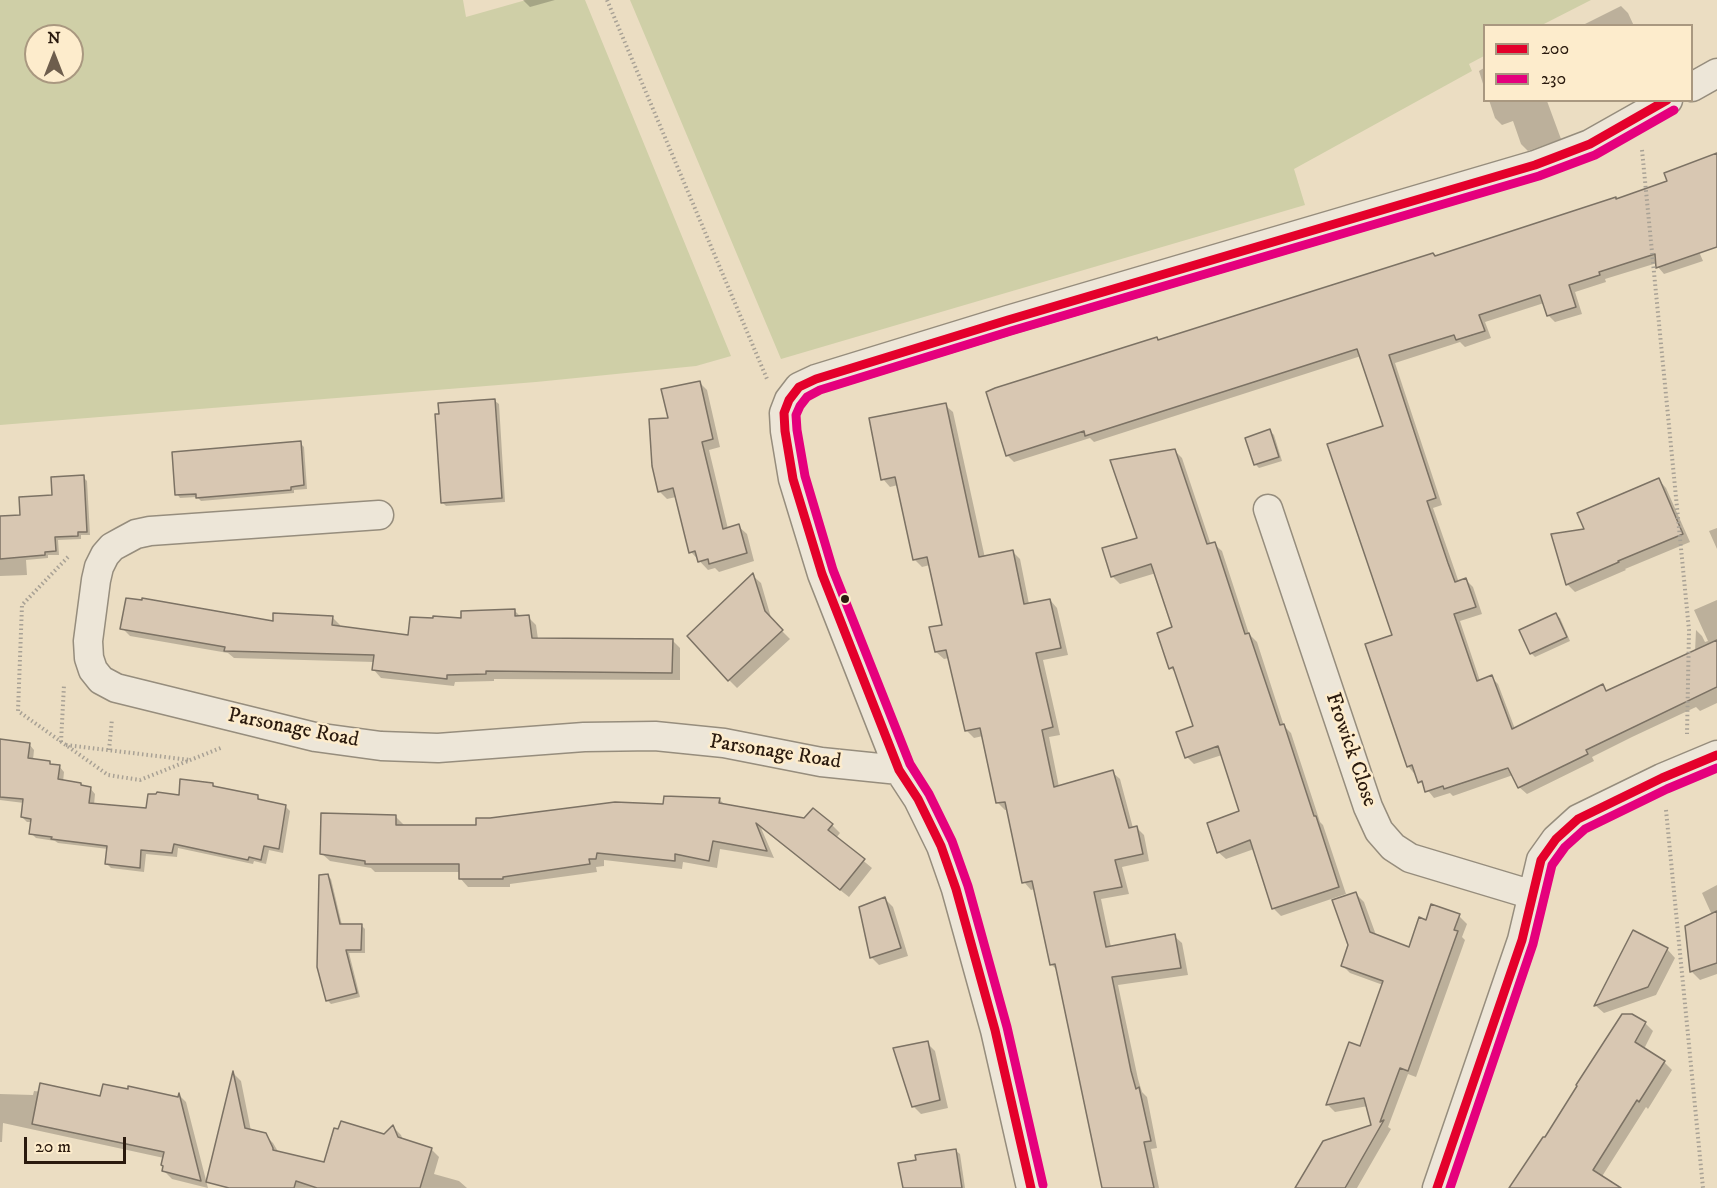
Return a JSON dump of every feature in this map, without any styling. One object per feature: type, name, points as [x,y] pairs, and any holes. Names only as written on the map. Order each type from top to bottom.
[{"type":"street","points":[[1693,86],[1717,73]]},
{"type":"street","points":[[1031,1188],[995,1030],[956,889],[941,846],[918,799],[899,770],[822,574],[793,479],[784,413],[789,400],[799,387],[828,376],[1019,317],[1535,165],[1590,144],[1665,102]]},
{"type":"street","name":"Frowick Close","points":[[1268,508],[1378,831],[1393,847],[1410,858],[1533,895]]},
{"type":"street","name":"Parsonage Road","points":[[379,515],[150,531],[136,534],[123,541],[112,547],[99,567],[88,641],[89,658],[93,670],[101,680],[116,688],[315,737],[381,746],[438,748],[584,737],[655,736],[724,743],[821,762],[899,770]]},
{"type":"street","points":[[1437,1188],[1522,940],[1541,860],[1556,839],[1578,819],[1717,755]]},
{"type":"path","points":[[607,0],[765,377],[789,400]]},
{"type":"path","points":[[1639,117],[1689,630],[1675,773],[1704,1188]]},
{"type":"path","points":[[65,745],[190,760]]},
{"type":"green space","points":[[0,0],[463,0],[466,17],[526,0],[585,0],[731,356],[696,366],[536,382],[0,425]]},
{"type":"green space","points":[[630,0],[1591,0],[1544,24],[1483,24],[1483,57],[1469,64],[1472,71],[1294,169],[1305,205],[781,359]]},
{"type":"building","points":[[1717,153],[1717,247],[1656,268],[1655,254],[1599,272],[1600,275],[1569,285],[1576,307],[1547,316],[1540,295],[1479,315],[1485,331],[1456,340],[1454,335],[1389,355],[1436,498],[1427,501],[1448,563],[1455,582],[1466,578],[1476,607],[1454,614],[1477,681],[1492,675],[1512,729],[1603,684],[1606,691],[1717,640],[1717,687],[1586,750],[1588,754],[1518,788],[1508,768],[1444,789],[1443,786],[1425,792],[1422,781],[1418,783],[1412,765],[1407,767],[1365,644],[1392,635],[1327,444],[1383,426],[1357,349],[1085,436],[1084,431],[1006,456],[986,392],[995,388],[1157,337],[1158,340],[1433,253],[1435,256],[1616,197],[1616,199],[1667,181],[1664,173]]},
{"type":"building","points":[[700,381],[713,439],[702,442],[723,529],[739,524],[747,553],[709,564],[708,559],[698,562],[695,551],[689,553],[673,488],[658,492],[652,466],[649,419],[668,418],[661,389]]},
{"type":"building","points":[[495,399],[502,498],[441,503],[435,414],[439,414],[438,403]]},
{"type":"building","points":[[946,403],[979,557],[1013,550],[1024,604],[1050,599],[1061,648],[1036,653],[1053,727],[1042,730],[1054,787],[1113,770],[1129,828],[1137,826],[1143,854],[1115,860],[1122,887],[1094,892],[1106,947],[1175,934],[1181,968],[1112,977],[1131,1071],[1136,1089],[1139,1087],[1151,1141],[1144,1142],[1154,1188],[1102,1188],[1055,964],[1050,965],[1032,881],[1022,883],[1005,802],[996,803],[980,728],[965,731],[946,650],[935,652],[929,627],[942,625],[927,557],[913,560],[895,477],[881,480],[869,418]]},
{"type":"building","points":[[1270,429],[1279,457],[1254,465],[1245,438]]},
{"type":"building","points":[[301,441],[304,485],[291,487],[291,490],[196,498],[196,494],[175,495],[172,452]]},
{"type":"building","points":[[1175,449],[1207,544],[1215,542],[1245,634],[1249,633],[1280,725],[1284,724],[1339,887],[1272,909],[1250,840],[1217,853],[1207,823],[1239,811],[1218,746],[1185,758],[1176,732],[1193,726],[1173,667],[1169,669],[1157,633],[1172,627],[1151,564],[1111,577],[1102,548],[1137,538],[1110,460]]},
{"type":"building","points":[[84,475],[87,532],[78,532],[78,536],[55,537],[56,551],[45,552],[45,555],[0,559],[0,516],[20,515],[19,497],[52,495],[51,477]]},
{"type":"building","points":[[1659,478],[1683,534],[1566,585],[1551,534],[1584,529],[1577,513]]},
{"type":"building","points":[[753,573],[765,611],[783,630],[728,681],[687,636]]},
{"type":"building","points":[[126,598],[142,600],[142,598],[273,621],[273,613],[333,616],[332,625],[408,635],[410,617],[461,618],[461,611],[515,609],[515,616],[529,615],[532,638],[673,639],[672,673],[486,671],[486,674],[447,675],[447,679],[372,670],[374,655],[224,651],[225,647],[120,629]]},
{"type":"building","points":[[1556,613],[1567,637],[1530,654],[1519,630]]},
{"type":"building","points":[[0,739],[30,743],[28,758],[60,765],[58,779],[91,787],[89,803],[146,808],[148,794],[157,792],[179,795],[180,779],[213,783],[213,786],[258,795],[258,799],[286,805],[279,849],[264,846],[261,860],[249,857],[248,860],[174,844],[172,853],[141,850],[140,868],[105,864],[107,846],[29,834],[31,819],[21,817],[23,799],[0,797]]},
{"type":"building","points":[[664,796],[720,798],[719,803],[804,818],[813,808],[833,824],[828,830],[865,859],[840,890],[756,823],[767,851],[713,841],[709,861],[675,854],[675,861],[597,853],[596,859],[589,859],[590,864],[503,877],[503,879],[459,879],[459,864],[365,864],[365,861],[320,854],[321,813],[396,815],[396,825],[476,825],[476,818],[615,802],[663,804]]},
{"type":"building","points":[[328,874],[340,924],[362,924],[361,950],[346,950],[357,993],[326,1001],[317,967],[319,875]]},
{"type":"building","points":[[1356,892],[1370,932],[1409,947],[1419,917],[1426,920],[1431,904],[1460,914],[1454,930],[1458,931],[1408,1071],[1400,1068],[1380,1122],[1384,1120],[1345,1188],[1295,1188],[1323,1141],[1371,1125],[1364,1098],[1326,1105],[1349,1042],[1360,1046],[1383,981],[1341,966],[1348,945],[1332,900]]},
{"type":"building","points":[[885,897],[901,948],[870,958],[859,907]]},
{"type":"building","points":[[1717,911],[1717,963],[1690,972],[1685,926]]},
{"type":"building","points":[[1633,930],[1668,948],[1648,987],[1594,1006]]},
{"type":"building","points":[[1622,1014],[1632,1014],[1646,1022],[1635,1042],[1665,1061],[1639,1102],[1637,1100],[1593,1170],[1621,1188],[1509,1188],[1545,1137]]},
{"type":"building","points":[[928,1041],[940,1100],[912,1107],[893,1048]]},
{"type":"building","points":[[233,1071],[245,1128],[266,1133],[273,1150],[324,1162],[334,1128],[338,1129],[341,1121],[384,1134],[393,1125],[398,1137],[432,1148],[420,1188],[317,1188],[296,1181],[294,1188],[229,1188],[206,1182]]},
{"type":"building","points":[[40,1083],[100,1096],[103,1084],[128,1089],[128,1086],[178,1097],[179,1093],[201,1181],[162,1171],[164,1152],[32,1124]]},
{"type":"building","points":[[956,1149],[962,1188],[903,1188],[898,1163],[916,1160],[915,1155]]},
{"type":"transit line","name":"200","points":[[1031,1188],[995,1030],[956,889],[941,846],[918,799],[899,770],[822,574],[793,479],[784,413],[789,400],[799,387],[816,379],[1535,165],[1590,144],[1664,102]]},
{"type":"transit line","name":"230","points":[[1043,1185],[1007,1027],[968,886],[952,841],[929,794],[910,764],[833,570],[805,476],[797,430],[796,415],[800,406],[807,397],[820,390],[1011,331],[1539,176],[1595,155],[1674,110]]},
{"type":"transit line","name":"200","points":[[1437,1188],[1522,940],[1541,860],[1556,839],[1578,819],[1662,778],[1717,755]]},
{"type":"transit line","name":"230","points":[[1450,1188],[1533,944],[1552,865],[1565,847],[1585,829],[1667,789],[1717,768]]}]
